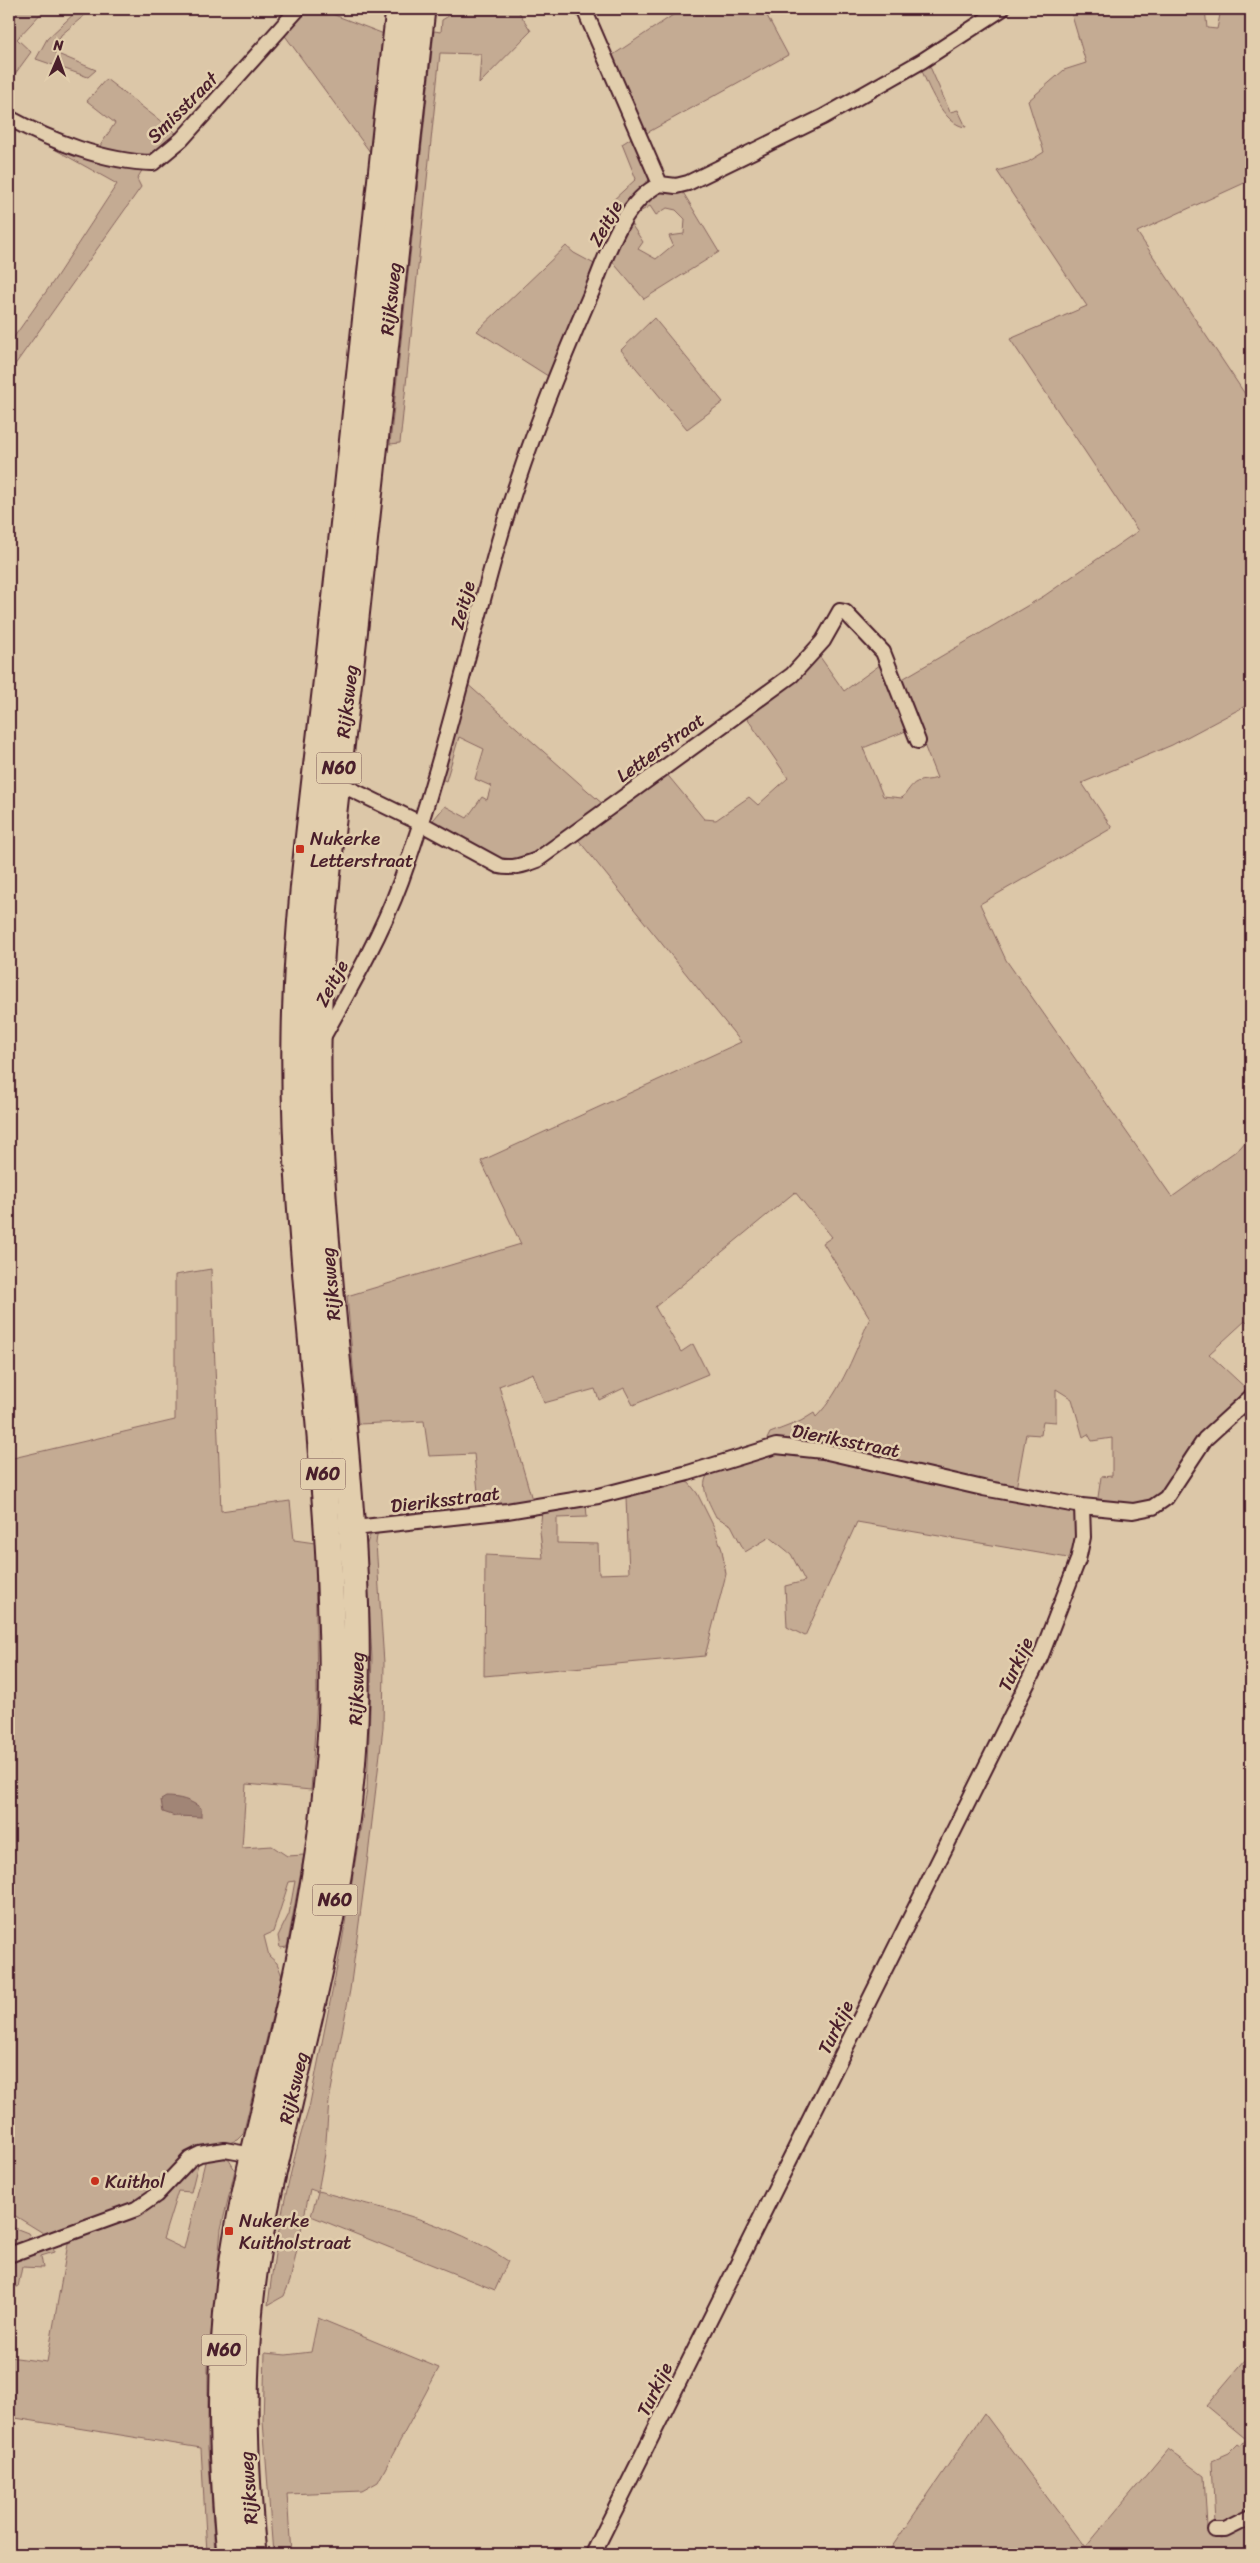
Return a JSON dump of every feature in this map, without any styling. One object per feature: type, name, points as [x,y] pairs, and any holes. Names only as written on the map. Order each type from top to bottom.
[{"type":"highway","name":"Rijksweg","points":[[230,2554],[222,2445],[223,2362],[233,2260],[265,2158],[329,1930],[347,1822],[354,1732],[356,1688],[300,1172],[295,1058],[296,989],[311,819],[399,9]]},
{"type":"highway","name":"Rijksweg","points":[[339,1530],[318,1047],[323,926],[422,9]]},
{"type":"highway","name":"Rijksweg","points":[[253,2554],[244,2454],[245,2372],[265,2158]]},
{"type":"street","name":"Smisstraat","points":[[9,118],[94,153],[137,162],[153,163],[182,138],[298,9]]},
{"type":"street","points":[[584,9],[660,184],[676,186],[688,183],[823,117],[922,61],[1002,9]]},
{"type":"street","name":"Zeitje","points":[[318,1047],[352,986],[400,883],[420,822],[502,530],[523,464],[553,383],[624,221],[650,189],[660,184]]},
{"type":"street","name":"Letterstraat","points":[[338,783],[420,822],[498,866],[519,866],[537,860],[792,675],[823,641],[840,610],[883,652],[918,741]]},
{"type":"street","name":"Dieriksstraat","points":[[339,1530],[507,1511],[598,1496],[688,1473],[776,1446],[823,1451],[983,1488],[1082,1506],[1133,1511],[1161,1503],[1205,1439],[1251,1397]]},
{"type":"street","name":"Turkije","points":[[593,2554],[1040,1658],[1078,1560],[1083,1537],[1082,1506]]},
{"type":"street","points":[[9,2255],[136,2209],[156,2195],[190,2159],[200,2154],[226,2150],[265,2158]]},
{"type":"street","points":[[1215,2530],[1226,2530],[1251,2517]]},
{"type":"shaded area","points":[[9,9],[45,9],[17,39],[31,52],[15,74],[9,69]]},
{"type":"shaded area","points":[[79,9],[92,9],[61,35],[53,52],[96,70],[88,77],[36,59],[47,39]]},
{"type":"shaded area","points":[[304,9],[319,9],[384,34],[370,152],[283,33]]},
{"type":"shaded area","points":[[460,9],[517,9],[531,31],[479,84],[481,54],[440,53],[400,443],[390,444],[434,31],[441,32],[442,20]]},
{"type":"shaded area","points":[[682,9],[770,9],[765,12],[788,55],[643,135],[610,57]]},
{"type":"shaded area","points":[[1070,9],[1205,9],[1207,28],[1217,29],[1221,10],[1251,9],[1251,180],[1137,232],[1251,403],[1251,703],[1172,745],[1082,783],[1112,828],[980,904],[1006,960],[1172,1197],[1240,1148],[1251,1135],[1251,1327],[1245,1321],[1209,1354],[1250,1392],[1167,1491],[1141,1506],[1097,1504],[1101,1477],[1112,1476],[1112,1438],[1092,1441],[1088,1434],[1083,1437],[1072,1399],[1056,1389],[1056,1422],[1043,1421],[1041,1435],[1026,1434],[1016,1489],[771,1442],[767,1439],[770,1433],[801,1421],[814,1413],[816,1417],[825,1407],[841,1383],[870,1318],[823,1243],[832,1237],[795,1192],[655,1307],[681,1352],[693,1344],[708,1374],[633,1405],[624,1388],[599,1400],[595,1389],[544,1403],[533,1373],[499,1386],[533,1503],[480,1510],[474,1454],[429,1456],[424,1421],[358,1424],[347,1296],[521,1244],[481,1161],[741,1042],[576,837],[665,772],[704,819],[716,820],[749,797],[758,805],[788,778],[744,714],[818,654],[844,691],[884,662],[911,729],[863,748],[883,796],[902,798],[915,783],[937,778],[899,681],[1044,596],[1138,531],[1010,339],[1087,306],[997,171],[1028,162],[1044,152],[1028,101],[1064,70],[1086,63]]},
{"type":"shaded area","points":[[927,60],[950,112],[958,110],[966,127],[958,125],[943,112],[931,92],[920,65]]},
{"type":"shaded area","points":[[106,79],[180,136],[158,151],[141,156],[98,149],[115,123],[87,101]]},
{"type":"shaded area","points":[[9,122],[144,167],[137,179],[141,187],[9,373],[9,344],[53,282],[117,184],[29,135],[9,129]]},
{"type":"shaded area","points":[[633,137],[651,177],[624,212],[611,202],[636,179],[622,144]]},
{"type":"shaded area","points":[[681,189],[719,252],[644,299],[610,259],[629,221],[643,242],[638,249],[656,259],[673,245],[669,236],[684,234],[685,219],[676,210],[667,208],[656,215],[650,206],[638,213],[636,211],[655,190]]},
{"type":"shaded area","points":[[566,246],[574,253],[598,266],[551,378],[477,331]]},
{"type":"shaded area","points":[[654,318],[723,402],[687,429],[621,350]]},
{"type":"shaded area","points":[[465,682],[605,806],[534,857],[502,863],[429,825],[445,806],[467,818],[482,797],[487,800],[491,786],[475,779],[484,749],[459,737],[446,781],[441,779]]},
{"type":"shaded area","points":[[211,1269],[221,1511],[290,1501],[294,1540],[315,1543],[317,1700],[311,1790],[246,1784],[242,1848],[272,1846],[287,1856],[304,1855],[287,1947],[280,1948],[278,1936],[289,1914],[295,1881],[289,1882],[273,1932],[264,1936],[269,1956],[277,1963],[282,1976],[243,2134],[237,2140],[221,2146],[140,2201],[48,2236],[9,2212],[9,1459],[175,1420],[175,1275]]},
{"type":"shaded area","points":[[794,1452],[1075,1513],[1078,1525],[1074,1559],[857,1522],[805,1636],[787,1627],[785,1586],[805,1581],[791,1554],[770,1537],[745,1552],[731,1525],[716,1517],[708,1501],[705,1489],[706,1478],[709,1473],[770,1453]]},
{"type":"shaded area","points":[[682,1481],[689,1483],[697,1493],[714,1527],[722,1550],[726,1574],[705,1656],[484,1676],[485,1555],[543,1558],[540,1531],[542,1511],[586,1504],[587,1517],[557,1518],[557,1543],[598,1544],[599,1574],[629,1573],[626,1497]]},
{"type":"shaded area","points":[[380,1530],[376,1543],[384,1663],[383,1728],[350,1990],[329,2101],[325,2154],[318,2191],[440,2226],[464,2236],[508,2261],[495,2290],[311,2216],[318,2192],[310,2189],[290,2281],[284,2296],[268,2305],[284,2205],[295,2156],[309,2108],[342,1942],[367,1789],[372,1658],[366,1546],[371,1533]]},
{"type":"shaded area","points":[[166,1797],[180,1798],[193,1803],[201,1808],[201,1817],[175,1816],[163,1812],[161,1800]]},
{"type":"shaded area","points":[[218,2157],[229,2160],[235,2170],[221,2229],[208,2367],[208,2448],[215,2553],[207,2553],[201,2448],[9,2417],[9,2357],[47,2362],[69,2238],[133,2214],[199,2160],[191,2192],[178,2191],[163,2239],[184,2249],[206,2158]]},
{"type":"shaded area","points":[[15,2228],[28,2233],[33,2242],[9,2250],[9,2229]]},
{"type":"shaded area","points":[[53,2243],[54,2252],[41,2256],[43,2268],[22,2267],[18,2287],[9,2285],[9,2259]]},
{"type":"shaded area","points":[[318,2318],[439,2368],[378,2482],[362,2491],[287,2494],[291,2554],[273,2554],[263,2421],[265,2353],[286,2355],[311,2352]]},
{"type":"shaded area","points":[[1251,2353],[1251,2514],[1230,2524],[1215,2524],[1212,2461],[1228,2454],[1238,2444],[1241,2446],[1246,2439],[1206,2406]]},
{"type":"shaded area","points":[[984,2413],[1085,2548],[1168,2449],[1204,2476],[1207,2527],[1214,2537],[1222,2539],[1251,2523],[1251,2554],[887,2554]]},
{"type":"place","name":"Nukerke Letterstraat","points":[[300,849]]},
{"type":"place","name":"Kuithol","points":[[95,2181]]},
{"type":"place","name":"Nukerke Kuitholstraat","points":[[229,2231]]}]
